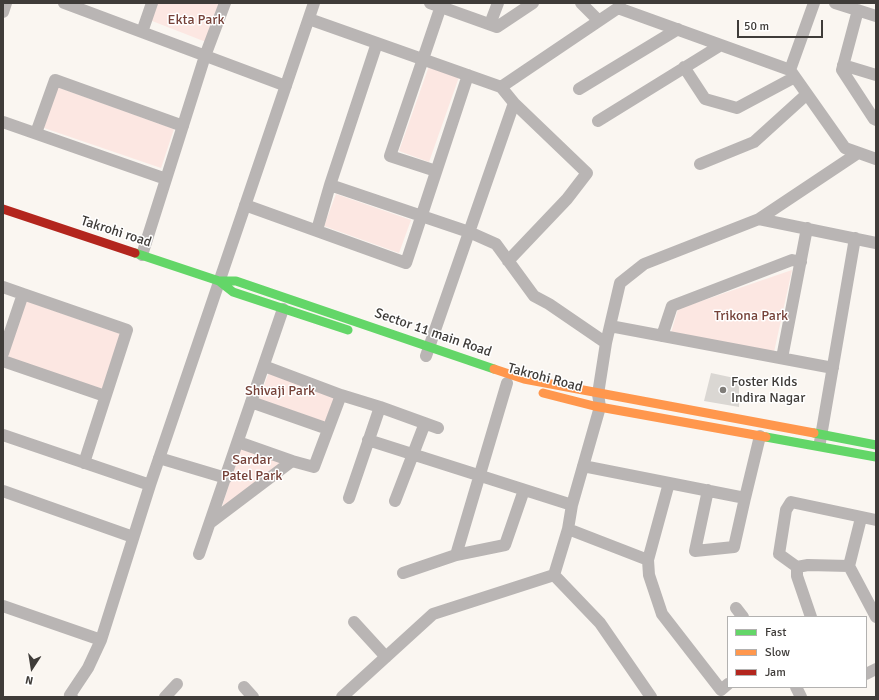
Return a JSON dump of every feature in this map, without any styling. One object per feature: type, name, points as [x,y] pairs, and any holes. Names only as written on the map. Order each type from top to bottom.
[{"type":"street","points":[[3,12],[6,3]]},
{"type":"street","points":[[142,32],[152,3]]},
{"type":"street","points":[[142,255],[205,56],[225,3]]},
{"type":"street","points":[[70,696],[88,668],[101,640],[159,458],[314,3]]},
{"type":"street","points":[[490,24],[498,3]]},
{"type":"street","points":[[436,171],[390,156],[422,59],[438,4],[497,27],[533,3]]},
{"type":"street","points":[[581,3],[599,21]]},
{"type":"street","points":[[684,67],[705,99],[736,108],[792,73],[814,3]]},
{"type":"street","points":[[834,3],[876,16]]},
{"type":"street","points":[[68,4],[286,86]]},
{"type":"street","points":[[501,87],[599,21],[619,5],[792,73],[845,148],[876,159]]},
{"type":"street","points":[[858,10],[842,70],[876,120]]},
{"type":"street","points":[[309,19],[501,87],[514,103],[588,174],[567,199],[508,261]]},
{"type":"street","points":[[579,89],[678,29]]},
{"type":"street","points":[[317,230],[330,185],[377,43]]},
{"type":"street","points":[[598,120],[720,45]]},
{"type":"street","points":[[843,65],[876,75]]},
{"type":"street","points":[[245,205],[406,263],[468,75]]},
{"type":"street","points":[[36,133],[55,80],[182,126]]},
{"type":"street","points":[[700,164],[754,142],[807,94]]},
{"type":"street","points":[[427,354],[514,103]]},
{"type":"street","points":[[3,122],[166,179]]},
{"type":"street","points":[[554,575],[568,529],[572,505],[600,407],[598,394],[606,343],[620,283],[644,264],[759,219],[858,153]]},
{"type":"street","points":[[330,185],[469,232],[496,244],[534,296],[549,304],[606,343]]},
{"type":"street","name":"Takrohi road","points":[[3,209],[220,281]]},
{"type":"street","points":[[759,219],[876,243]]},
{"type":"street","points":[[782,358],[807,228]]},
{"type":"street","points":[[820,441],[855,238]]},
{"type":"street","points":[[662,336],[672,306],[792,260],[801,262]]},
{"type":"street","points":[[220,281],[233,292],[353,332]]},
{"type":"street","name":"Sector 11 main Road","points":[[220,281],[236,281],[427,354],[524,379],[820,441],[876,445]]},
{"type":"street","points":[[3,287],[126,330],[84,463]]},
{"type":"street","points":[[3,352],[23,294]]},
{"type":"street","points":[[199,554],[284,309]]},
{"type":"street","points":[[610,326],[833,368]]},
{"type":"street","points":[[3,361],[105,396]]},
{"type":"street","points":[[264,366],[341,395],[380,407],[438,428]]},
{"type":"street","name":"Takrohi Road","points":[[477,373],[521,388]]},
{"type":"street","points":[[456,555],[507,383]]},
{"type":"street","name":"Takrohi Road","points":[[536,392],[600,407],[760,436],[820,441],[876,458]]},
{"type":"street","points":[[238,442],[314,467],[341,395]]},
{"type":"street","points":[[252,402],[328,429]]},
{"type":"street","points":[[349,498],[380,407]]},
{"type":"street","points":[[395,501],[424,423]]},
{"type":"street","points":[[3,435],[150,485]]},
{"type":"street","points":[[708,490],[695,551],[734,547],[760,436]]},
{"type":"street","points":[[368,440],[572,505]]},
{"type":"street","points":[[159,458],[226,478]]},
{"type":"street","points":[[210,523],[292,461]]},
{"type":"street","points":[[583,466],[745,498]]},
{"type":"street","points":[[669,483],[648,560],[649,575],[662,614],[721,690],[727,685]]},
{"type":"street","points":[[403,573],[456,555],[505,545],[524,490]]},
{"type":"street","points":[[3,491],[134,537]]},
{"type":"street","points":[[849,566],[808,565],[797,567],[779,554],[786,510],[791,502],[876,520]]},
{"type":"street","points":[[861,518],[849,566],[876,617]]},
{"type":"street","points":[[568,529],[648,560]]},
{"type":"street","points":[[797,567],[798,576],[811,616]]},
{"type":"street","points":[[342,697],[433,614],[554,575]]},
{"type":"street","points":[[554,575],[600,623],[651,697]]},
{"type":"street","points":[[3,606],[101,640]]},
{"type":"street","points":[[354,622],[386,657]]},
{"type":"street","points":[[867,674],[876,669]]},
{"type":"street","points":[[165,697],[177,684]]},
{"type":"street","points":[[244,687],[253,697]]},
{"type":"street","points":[[796,688],[801,697]]},
{"type":"green space","name":"Ekta Park","points":[[152,3],[221,3],[206,42],[147,19]]},
{"type":"green space","points":[[429,66],[459,77],[429,162],[399,151]]},
{"type":"green space","points":[[57,87],[174,129],[161,168],[44,128]]},
{"type":"green space","points":[[336,194],[411,220],[399,253],[324,226]]},
{"type":"green space","name":"Trikona Park","points":[[792,270],[774,352],[671,333],[678,309]]},
{"type":"green space","points":[[26,301],[121,334],[103,389],[6,358]]},
{"type":"green space","name":"Shivaji Park","points":[[269,372],[338,397],[328,423],[259,399]]},
{"type":"green space","name":"Sardar Patel Park","points":[[241,447],[287,462],[220,513]]},
{"type":"building","name":"Foster KIds Indira Nagar","points":[[711,373],[739,379],[739,407],[704,401]]},
{"type":"traffic: fast","points":[[135,253],[219,281],[236,281],[494,369]]},
{"type":"traffic: fast","points":[[219,281],[233,292],[348,330]]},
{"type":"traffic: fast","points":[[814,433],[876,445]]},
{"type":"traffic: fast","points":[[766,437],[876,457]]},
{"type":"traffic: slow","points":[[494,369],[524,379],[814,433]]},
{"type":"traffic: slow","points":[[543,393],[594,406],[766,437]]},
{"type":"traffic: jam","points":[[3,209],[135,253]]},
{"type":"place","name":"Foster KIds Indira Nagar","points":[[723,390]]}]
